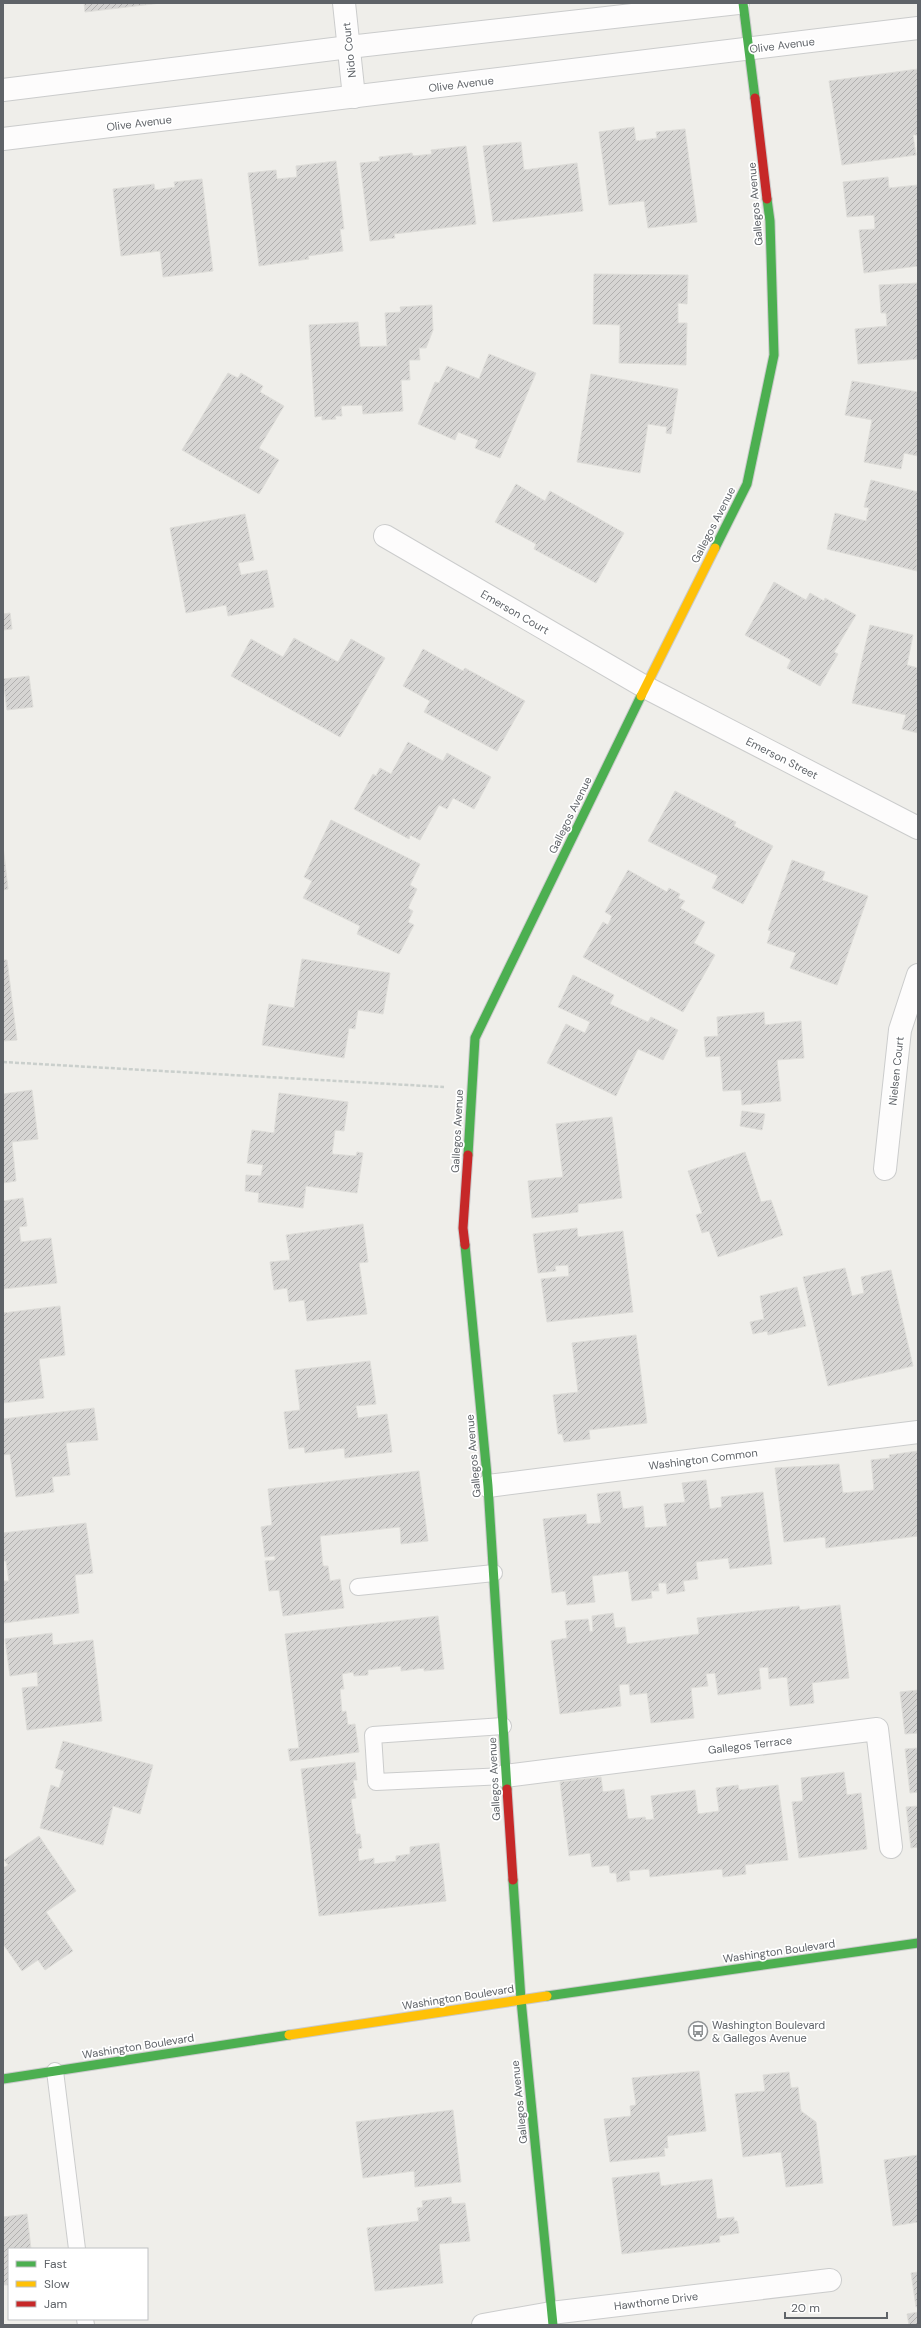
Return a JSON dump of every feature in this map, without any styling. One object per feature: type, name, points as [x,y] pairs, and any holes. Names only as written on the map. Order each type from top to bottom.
[{"type":"street","name":"Nido Court","points":[[344,3],[354,97]]},
{"type":"street","points":[[3,90],[349,47],[738,3]]},
{"type":"street","name":"Gallegos Avenue","points":[[552,2319],[521,2000],[505,1776],[488,1486],[463,1228],[475,1038],[645,688],[747,484],[774,355],[770,221],[743,3]]},
{"type":"street","name":"Olive Avenue","points":[[3,139],[750,50],[918,28]]},
{"type":"street","name":"Emerson Court","points":[[385,536],[645,688]]},
{"type":"street","name":"Emerson Street","points":[[645,688],[918,828]]},
{"type":"street","name":"Nielsen Court","points":[[885,1169],[900,1030],[918,975]]},
{"type":"street","name":"Washington Common","points":[[488,1486],[918,1432]]},
{"type":"street","name":"Gallegos Terrace","points":[[505,1776],[877,1729],[891,1847]]},
{"type":"street","name":"Washington Boulevard","points":[[3,2079],[521,2000],[918,1944]]},
{"type":"street","name":"Hawthorne Drive","points":[[483,2325],[552,2319],[830,2280]]},
{"type":"lane","points":[[358,1587],[494,1573]]},
{"type":"lane","points":[[503,1726],[373,1735],[376,1782],[505,1776]]},
{"type":"lane","points":[[56,2071],[77,2248]]},
{"type":"path","points":[[3,1062],[471,1088]]},
{"type":"building","points":[[84,3],[161,3],[85,12]]},
{"type":"building","points":[[918,69],[918,135],[913,135],[916,155],[842,165],[829,81]]},
{"type":"building","points":[[634,127],[636,141],[657,138],[656,132],[685,129],[697,222],[648,228],[644,201],[609,205],[599,132]]},
{"type":"building","points":[[521,142],[524,170],[577,163],[583,211],[493,222],[483,146]]},
{"type":"building","points":[[466,146],[476,224],[394,234],[395,238],[370,241],[360,163],[380,161],[379,157],[412,153],[413,156],[432,154],[431,150]]},
{"type":"building","points":[[336,161],[344,229],[340,229],[343,251],[308,256],[309,259],[259,266],[248,173],[276,170],[277,179],[297,177],[296,166]]},
{"type":"building","points":[[888,177],[889,188],[918,185],[918,266],[864,273],[859,230],[875,229],[874,215],[847,217],[843,182]]},
{"type":"building","points":[[202,179],[213,271],[163,277],[160,251],[121,256],[113,189],[154,184],[155,190],[175,187],[174,182]]},
{"type":"building","points":[[594,274],[688,275],[687,304],[678,303],[678,323],[687,323],[686,365],[619,363],[620,325],[593,324]]},
{"type":"building","points":[[918,283],[918,359],[858,364],[855,329],[887,326],[886,313],[881,313],[879,285]]},
{"type":"building","points":[[432,305],[433,330],[426,348],[419,348],[420,360],[409,360],[410,380],[401,380],[403,411],[363,414],[362,405],[341,406],[342,416],[335,416],[336,419],[322,420],[322,416],[315,417],[309,325],[358,322],[360,347],[387,346],[385,313],[401,312],[400,307]]},
{"type":"building","points":[[489,354],[536,373],[500,458],[475,448],[478,440],[458,432],[455,440],[418,424],[435,382],[439,383],[447,366],[479,379]]},
{"type":"building","points":[[228,373],[238,378],[241,373],[263,386],[260,392],[284,406],[259,448],[279,460],[259,494],[182,450]]},
{"type":"building","points":[[591,374],[678,389],[671,434],[666,433],[667,427],[648,424],[640,473],[577,462]]},
{"type":"building","points":[[852,381],[918,392],[918,456],[904,453],[901,469],[864,462],[872,420],[845,415]]},
{"type":"building","points":[[871,480],[918,492],[917,571],[827,549],[835,513],[866,521],[869,508],[864,507]]},
{"type":"building","points":[[516,484],[545,501],[550,491],[624,533],[596,583],[534,549],[536,544],[495,522]]},
{"type":"building","points":[[245,514],[254,560],[238,563],[241,575],[267,570],[274,607],[228,616],[226,605],[186,613],[170,528]]},
{"type":"building","points":[[774,582],[806,600],[810,593],[824,601],[825,598],[856,615],[834,652],[838,654],[820,686],[787,668],[791,660],[745,635]]},
{"type":"building","points":[[10,613],[12,629],[3,630],[3,614]]},
{"type":"building","points":[[870,625],[913,635],[907,665],[918,668],[918,733],[902,729],[906,715],[852,703]]},
{"type":"building","points":[[294,638],[338,662],[351,639],[385,658],[340,737],[231,676],[251,639],[283,657]]},
{"type":"building","points":[[423,649],[463,671],[465,668],[525,701],[497,751],[424,712],[430,701],[403,686]]},
{"type":"building","points":[[29,676],[33,707],[7,710],[3,679]]},
{"type":"building","points":[[408,742],[443,761],[447,753],[491,777],[474,809],[453,798],[447,809],[439,805],[420,840],[410,835],[409,839],[354,809],[373,774],[376,776],[380,768],[391,774]]},
{"type":"building","points":[[675,791],[736,822],[734,826],[773,846],[743,904],[712,888],[718,876],[648,841]]},
{"type":"building","points":[[331,820],[420,864],[410,885],[417,889],[408,908],[413,911],[408,922],[414,925],[399,954],[357,934],[360,926],[303,898],[312,881],[304,877]]},
{"type":"building","points":[[3,846],[8,889],[3,890]]},
{"type":"building","points":[[792,860],[825,872],[822,880],[868,896],[837,985],[790,968],[796,953],[767,943],[771,931],[768,930]]},
{"type":"building","points":[[628,870],[667,892],[669,888],[680,894],[678,898],[685,901],[680,908],[705,922],[694,943],[715,955],[683,1012],[583,957],[603,922],[608,925],[612,916],[605,912]]},
{"type":"building","points":[[302,959],[390,973],[383,1014],[358,1010],[355,1029],[349,1028],[344,1058],[262,1045],[269,1004],[294,1008]]},
{"type":"building","points":[[3,960],[7,960],[17,1040],[3,1041]]},
{"type":"building","points":[[573,975],[614,995],[610,1004],[648,1022],[651,1017],[678,1030],[663,1060],[638,1049],[616,1096],[547,1063],[566,1024],[585,1033],[590,1022],[558,1007]]},
{"type":"building","points":[[764,1012],[765,1025],[801,1021],[804,1058],[777,1060],[781,1101],[742,1105],[741,1090],[723,1091],[720,1056],[706,1057],[704,1037],[718,1036],[717,1017]]},
{"type":"building","points":[[32,1090],[38,1139],[12,1142],[16,1181],[3,1183],[3,1094]]},
{"type":"building","points":[[279,1093],[348,1102],[344,1131],[335,1130],[332,1154],[356,1156],[357,1152],[363,1153],[357,1193],[306,1186],[303,1208],[258,1202],[259,1193],[245,1191],[246,1175],[261,1176],[263,1165],[247,1163],[252,1130],[274,1133]]},
{"type":"building","points":[[742,1111],[765,1114],[762,1130],[740,1126]]},
{"type":"building","points":[[612,1117],[622,1198],[578,1204],[578,1212],[532,1218],[528,1181],[563,1177],[556,1124]]},
{"type":"building","points":[[745,1152],[761,1202],[771,1200],[783,1235],[718,1257],[709,1231],[702,1233],[696,1215],[702,1213],[688,1171]]},
{"type":"building","points":[[23,1198],[27,1226],[19,1227],[21,1242],[51,1238],[57,1283],[3,1289],[3,1201]]},
{"type":"building","points":[[363,1224],[368,1262],[359,1263],[367,1314],[307,1321],[304,1300],[289,1302],[287,1288],[274,1290],[270,1262],[290,1260],[286,1235]]},
{"type":"building","points":[[577,1228],[578,1237],[623,1231],[633,1312],[547,1322],[541,1279],[569,1276],[568,1265],[555,1266],[556,1271],[538,1273],[533,1234]]},
{"type":"building","points":[[845,1268],[852,1296],[864,1293],[861,1277],[891,1270],[913,1366],[828,1386],[803,1277]]},
{"type":"building","points":[[797,1287],[806,1326],[768,1335],[767,1331],[753,1334],[750,1322],[764,1319],[760,1296]]},
{"type":"building","points":[[60,1306],[65,1355],[39,1359],[44,1398],[3,1403],[3,1313]]},
{"type":"building","points":[[636,1335],[647,1423],[589,1430],[590,1439],[564,1442],[562,1434],[558,1434],[553,1395],[578,1392],[572,1343]]},
{"type":"building","points":[[370,1361],[376,1404],[356,1406],[358,1418],[387,1414],[392,1452],[345,1458],[344,1448],[305,1453],[304,1447],[289,1449],[284,1412],[300,1410],[295,1370]]},
{"type":"building","points":[[94,1408],[98,1440],[66,1443],[70,1475],[52,1477],[54,1492],[16,1497],[10,1454],[3,1455],[3,1419]]},
{"type":"building","points":[[918,1451],[918,1536],[826,1548],[825,1537],[784,1542],[775,1468],[839,1464],[843,1493],[874,1490],[871,1460],[890,1458],[889,1455]]},
{"type":"building","points":[[419,1471],[428,1541],[401,1544],[400,1527],[320,1536],[323,1566],[328,1566],[330,1581],[340,1579],[344,1608],[283,1616],[279,1590],[269,1591],[265,1561],[275,1560],[275,1556],[265,1557],[261,1527],[272,1525],[268,1489]]},
{"type":"building","points":[[706,1480],[710,1509],[722,1507],[721,1497],[763,1492],[772,1564],[730,1569],[728,1558],[696,1562],[698,1579],[683,1581],[685,1591],[667,1594],[666,1583],[658,1583],[659,1591],[651,1591],[652,1598],[632,1601],[628,1571],[592,1576],[595,1602],[567,1605],[565,1591],[552,1593],[543,1519],[586,1514],[587,1524],[601,1523],[597,1494],[620,1491],[623,1509],[643,1506],[645,1528],[667,1526],[664,1504],[685,1502],[682,1483]]},
{"type":"building","points":[[86,1523],[93,1573],[75,1575],[79,1613],[4,1623],[3,1581],[9,1581],[6,1561],[3,1561],[3,1533]]},
{"type":"building","points":[[840,1605],[849,1678],[812,1683],[814,1703],[790,1706],[787,1677],[769,1679],[768,1667],[759,1668],[761,1689],[718,1695],[715,1673],[706,1674],[708,1686],[691,1688],[694,1718],[651,1723],[647,1693],[630,1695],[629,1684],[619,1685],[621,1706],[560,1714],[551,1641],[567,1638],[565,1621],[588,1619],[590,1632],[593,1631],[592,1616],[613,1613],[615,1628],[625,1627],[627,1644],[699,1634],[697,1618],[799,1606],[800,1610]]},
{"type":"building","points":[[438,1616],[444,1669],[424,1671],[424,1668],[401,1671],[401,1666],[368,1670],[368,1675],[354,1676],[353,1672],[342,1674],[344,1689],[340,1689],[342,1712],[346,1711],[348,1725],[355,1724],[359,1752],[290,1761],[288,1749],[299,1748],[285,1634]]},
{"type":"building","points":[[52,1633],[53,1645],[93,1640],[102,1721],[27,1730],[22,1688],[38,1686],[37,1672],[10,1676],[5,1639]]},
{"type":"building","points":[[918,1690],[918,1733],[905,1734],[900,1692]]},
{"type":"building","points":[[63,1741],[153,1765],[140,1814],[113,1806],[103,1845],[40,1828],[51,1785],[59,1788],[64,1771],[55,1768]]},
{"type":"building","points":[[918,1748],[918,1792],[910,1793],[905,1749]]},
{"type":"building","points":[[355,1762],[357,1780],[353,1780],[356,1798],[351,1799],[356,1834],[360,1834],[362,1848],[358,1849],[359,1861],[374,1858],[374,1864],[396,1861],[396,1856],[410,1854],[410,1847],[439,1843],[446,1901],[319,1916],[301,1769]]},
{"type":"building","points":[[844,1772],[847,1795],[861,1793],[867,1849],[799,1858],[792,1802],[803,1801],[801,1778]]},
{"type":"building","points":[[601,1777],[603,1792],[624,1789],[628,1819],[645,1817],[646,1820],[654,1819],[651,1796],[695,1790],[698,1814],[719,1811],[716,1788],[738,1785],[739,1790],[778,1785],[788,1860],[745,1865],[746,1874],[723,1877],[722,1869],[650,1877],[649,1869],[629,1871],[630,1880],[617,1882],[616,1873],[610,1873],[609,1865],[592,1867],[590,1853],[569,1856],[560,1782]]},
{"type":"building","points":[[918,1806],[918,1847],[911,1848],[906,1807]]},
{"type":"building","points":[[39,1836],[76,1891],[46,1912],[73,1951],[45,1970],[38,1960],[22,1971],[3,1944],[3,1868],[8,1865],[4,1860]]},
{"type":"building","points":[[699,2071],[706,2131],[667,2136],[668,2148],[664,2148],[665,2156],[610,2162],[604,2119],[631,2116],[630,2106],[636,2105],[632,2078]]},
{"type":"building","points":[[789,2072],[791,2088],[798,2087],[801,2111],[816,2122],[823,2183],[786,2187],[781,2152],[743,2157],[735,2094],[765,2091],[763,2075]]},
{"type":"building","points":[[453,2110],[461,2182],[415,2187],[414,2171],[363,2178],[356,2122]]},
{"type":"building","points":[[918,2155],[918,2222],[893,2226],[884,2160]]},
{"type":"building","points":[[659,2172],[661,2186],[712,2179],[717,2219],[734,2217],[734,2221],[737,2221],[739,2233],[719,2236],[720,2242],[622,2254],[612,2178]]},
{"type":"building","points":[[451,2197],[452,2204],[465,2203],[470,2241],[439,2244],[443,2283],[375,2291],[367,2228],[419,2221],[417,2208],[423,2207],[422,2201]]},
{"type":"building","points":[[27,2214],[31,2248],[8,2248],[8,2285],[3,2285],[3,2217]]},
{"type":"building","points":[[918,2272],[918,2307],[916,2307],[911,2273]]},
{"type":"building","points":[[918,2312],[918,2325],[909,2325],[907,2314]]},
{"type":"traffic: fast","points":[[743,3],[755,98]]},
{"type":"traffic: fast","points":[[715,548],[747,484],[774,355],[770,221],[767,199]]},
{"type":"traffic: fast","points":[[468,1155],[475,1038],[641,696]]},
{"type":"traffic: fast","points":[[465,1245],[488,1486],[507,1789]]},
{"type":"traffic: fast","points":[[513,1880],[521,2000],[553,2325]]},
{"type":"traffic: fast","points":[[547,1996],[918,1943]]},
{"type":"traffic: fast","points":[[3,2079],[289,2035]]},
{"type":"traffic: slow","points":[[641,696],[715,548]]},
{"type":"traffic: slow","points":[[289,2035],[547,1996]]},
{"type":"traffic: jam","points":[[755,98],[767,199]]},
{"type":"traffic: jam","points":[[465,1245],[463,1228],[468,1155]]},
{"type":"traffic: jam","points":[[507,1789],[513,1880]]},
{"type":"place","name":"Washington Boulevard & Gallegos Avenue","points":[[698,2031]]}]
